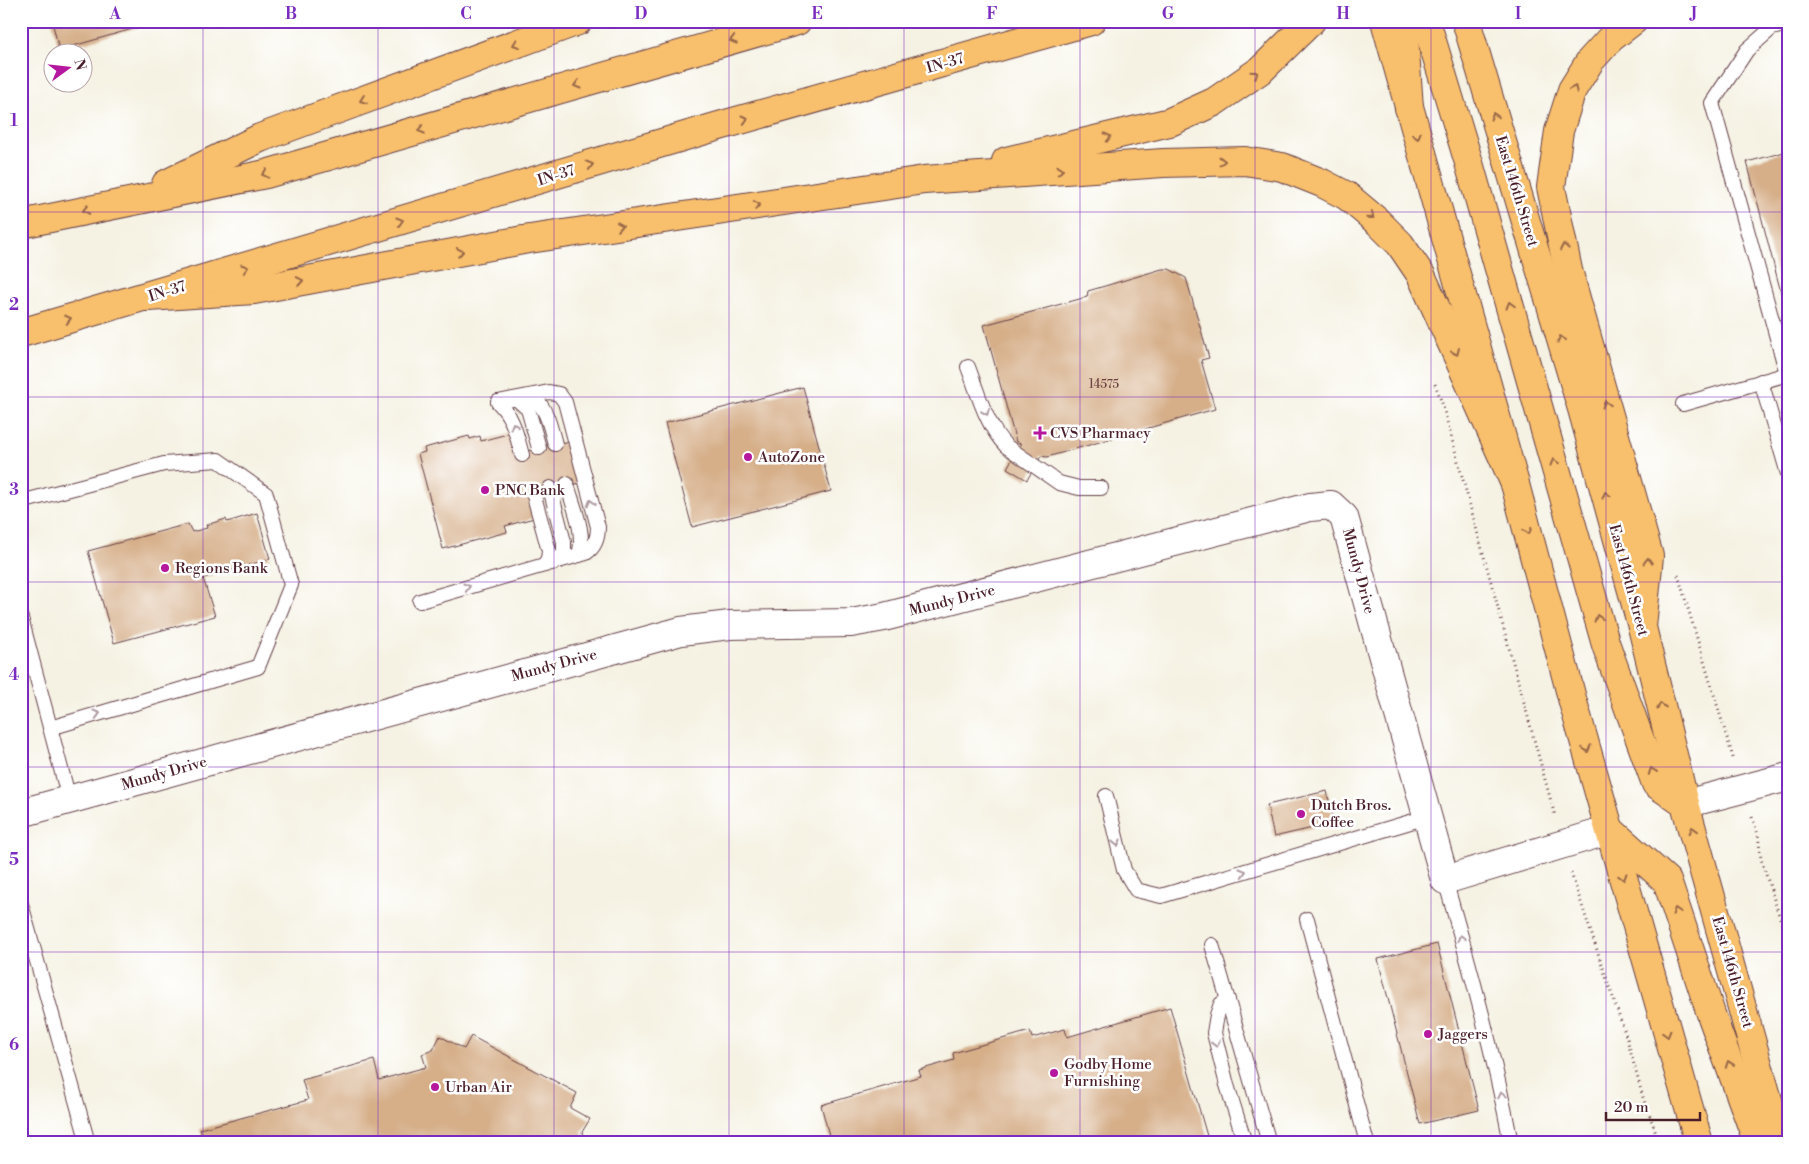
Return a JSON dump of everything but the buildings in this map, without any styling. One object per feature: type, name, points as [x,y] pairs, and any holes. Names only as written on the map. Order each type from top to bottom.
[{"type":"main road","points":[[134,200],[260,138],[578,21]]},
{"type":"main road","points":[[21,224],[266,174],[797,21]]},
{"type":"main road","name":"IN-37","points":[[21,333],[148,297],[710,129],[1091,21]]},
{"type":"main road","points":[[924,180],[1170,122],[1214,102],[1262,69],[1311,21]]},
{"type":"main road","points":[[1385,21],[1515,484],[1573,702],[1699,1143]]},
{"type":"main road","points":[[1403,21],[1409,108]]},
{"type":"main road","points":[[1426,21],[1472,172],[1606,645],[1656,784],[1685,804]]},
{"type":"main road","name":"East 146th Street","points":[[1466,21],[1582,409],[1642,626],[1685,804],[1780,1143]]},
{"type":"main road","points":[[1633,21],[1611,38],[1590,62],[1572,90],[1560,131],[1551,187],[1568,270],[1649,556],[1642,626]]},
{"type":"main road","points":[[148,297],[254,290],[523,240],[924,180],[1164,163],[1244,161],[1282,167],[1322,182],[1347,196],[1378,222],[1400,244],[1421,275],[1515,484]]},
{"type":"main road","points":[[1610,830],[1667,881],[1712,1018],[1758,1143]]},
{"type":"street","name":"Mundy Drive","points":[[21,813],[681,631],[730,625],[851,623],[884,617],[1310,507],[1331,505],[1344,517],[1445,880]]},
{"type":"street","points":[[1685,804],[1788,776]]},
{"type":"street","points":[[1445,880],[1610,830]]},
{"type":"lane","points":[[1683,404],[1787,374],[1712,103],[1747,50],[1772,28],[1788,24]]},
{"type":"lane","points":[[968,367],[990,424],[999,439],[1006,446],[1059,483],[1079,488],[1101,488]]},
{"type":"lane","points":[[1761,382],[1788,474]]},
{"type":"lane","points":[[420,600],[559,561],[591,550],[595,543],[598,527],[565,402],[559,394],[549,392],[498,402],[512,419],[522,455]]},
{"type":"lane","points":[[533,396],[539,401],[547,416],[555,444]]},
{"type":"lane","points":[[517,399],[524,403],[528,409],[539,448]]},
{"type":"lane","points":[[21,502],[164,464],[218,460],[266,494],[291,585],[258,667],[50,728]]},
{"type":"lane","points":[[567,484],[581,534],[582,545],[579,555]]},
{"type":"lane","points":[[550,488],[564,542],[564,552],[559,561]]},
{"type":"lane","points":[[534,496],[549,551],[548,560],[544,565]]},
{"type":"lane","points":[[21,618],[70,800]]},
{"type":"lane","points":[[1106,796],[1124,870],[1136,890],[1161,896],[1428,817]]},
{"type":"lane","points":[[1445,880],[1502,1092],[1511,1143]]},
{"type":"lane","points":[[21,904],[88,1143]]},
{"type":"lane","points":[[1307,919],[1367,1143]]},
{"type":"lane","points":[[1212,944],[1269,1143]]},
{"type":"lane","points":[[1228,1000],[1221,1004],[1214,1033],[1227,1085],[1245,1143]]},
{"type":"path","points":[[1432,377],[1442,403],[1579,898],[1627,1039],[1644,1100],[1660,1143]]},
{"type":"path","points":[[1758,834],[1761,859],[1788,943]]},
{"type":"place","name":"CVS Pharmacy","points":[[1040,433]]},
{"type":"place","name":"AutoZone","points":[[748,457]]},
{"type":"place","name":"PNC Bank","points":[[485,490]]},
{"type":"place","name":"Regions Bank","points":[[165,568]]},
{"type":"place","name":"Dutch Bros. Coffee","points":[[1301,814]]},
{"type":"place","name":"Jaggers","points":[[1428,1034]]},
{"type":"place","name":"Godby Home Furnishing","points":[[1054,1073]]},
{"type":"place","name":"Urban Air","points":[[435,1087]]}]
